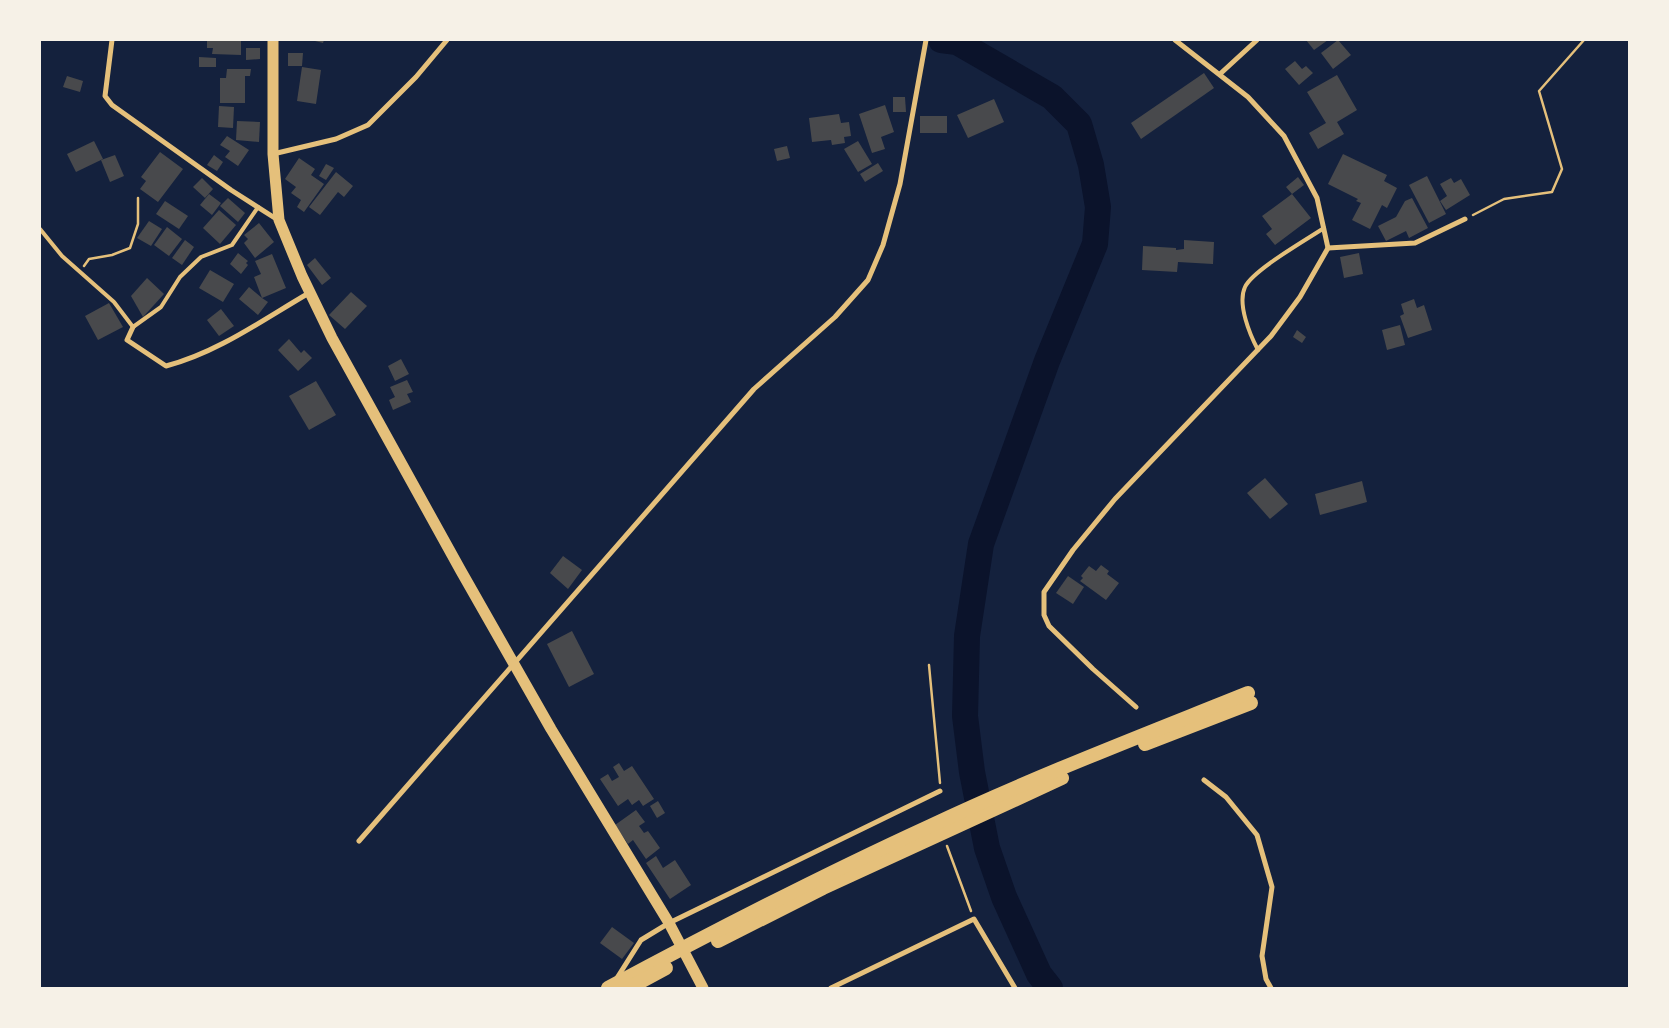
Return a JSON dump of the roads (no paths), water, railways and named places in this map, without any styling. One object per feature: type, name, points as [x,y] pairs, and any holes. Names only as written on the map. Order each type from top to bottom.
[{"type":"highway","points":[[613,983],[660,966],[824,888],[1022,790],[1095,764],[1249,698]]},
{"type":"highway","points":[[629,988],[660,966]]},
{"type":"main road","points":[[273,40],[273,154],[279,220],[310,292],[332,338],[551,729],[669,923],[703,988]]},
{"type":"street","points":[[112,40],[105,96],[112,105],[279,220]]},
{"type":"street","points":[[273,154],[336,139],[368,125],[416,77],[447,40]]},
{"type":"street","points":[[360,840],[754,389],[835,317],[868,280],[882,245],[900,184],[926,40]]},
{"type":"street","points":[[1136,708],[1049,626],[1044,615],[1044,592],[1073,550],[1114,499],[1271,336],[1300,297],[1328,248],[1317,198],[1284,136],[1248,97],[1175,40]]},
{"type":"street","points":[[1220,74],[1257,40]]},
{"type":"street","points":[[1328,248],[1415,243],[1465,219]]},
{"type":"street","points":[[133,327],[127,340],[166,366],[184,362],[234,337],[310,292]]},
{"type":"street","points":[[1204,780],[1226,797],[1257,835],[1272,887],[1262,956],[1266,979],[1271,988]]},
{"type":"street","points":[[613,983],[641,940],[669,923],[940,791]]},
{"type":"street","points":[[831,988],[974,919],[1015,988]]},
{"type":"lane","points":[[40,229],[62,256],[114,302],[133,327],[161,307],[180,277],[200,257],[232,245],[258,207]]},
{"type":"lane","points":[[1258,350],[1247,329],[1244,289],[1254,274],[1324,228]]},
{"type":"waterway","points":[[941,40],[957,42],[1052,97],[1079,124],[1091,165],[1098,207],[1095,244],[1047,361],[981,544],[967,636],[965,716],[972,772],[987,848],[1004,897],[1039,974],[1050,988]]}]
